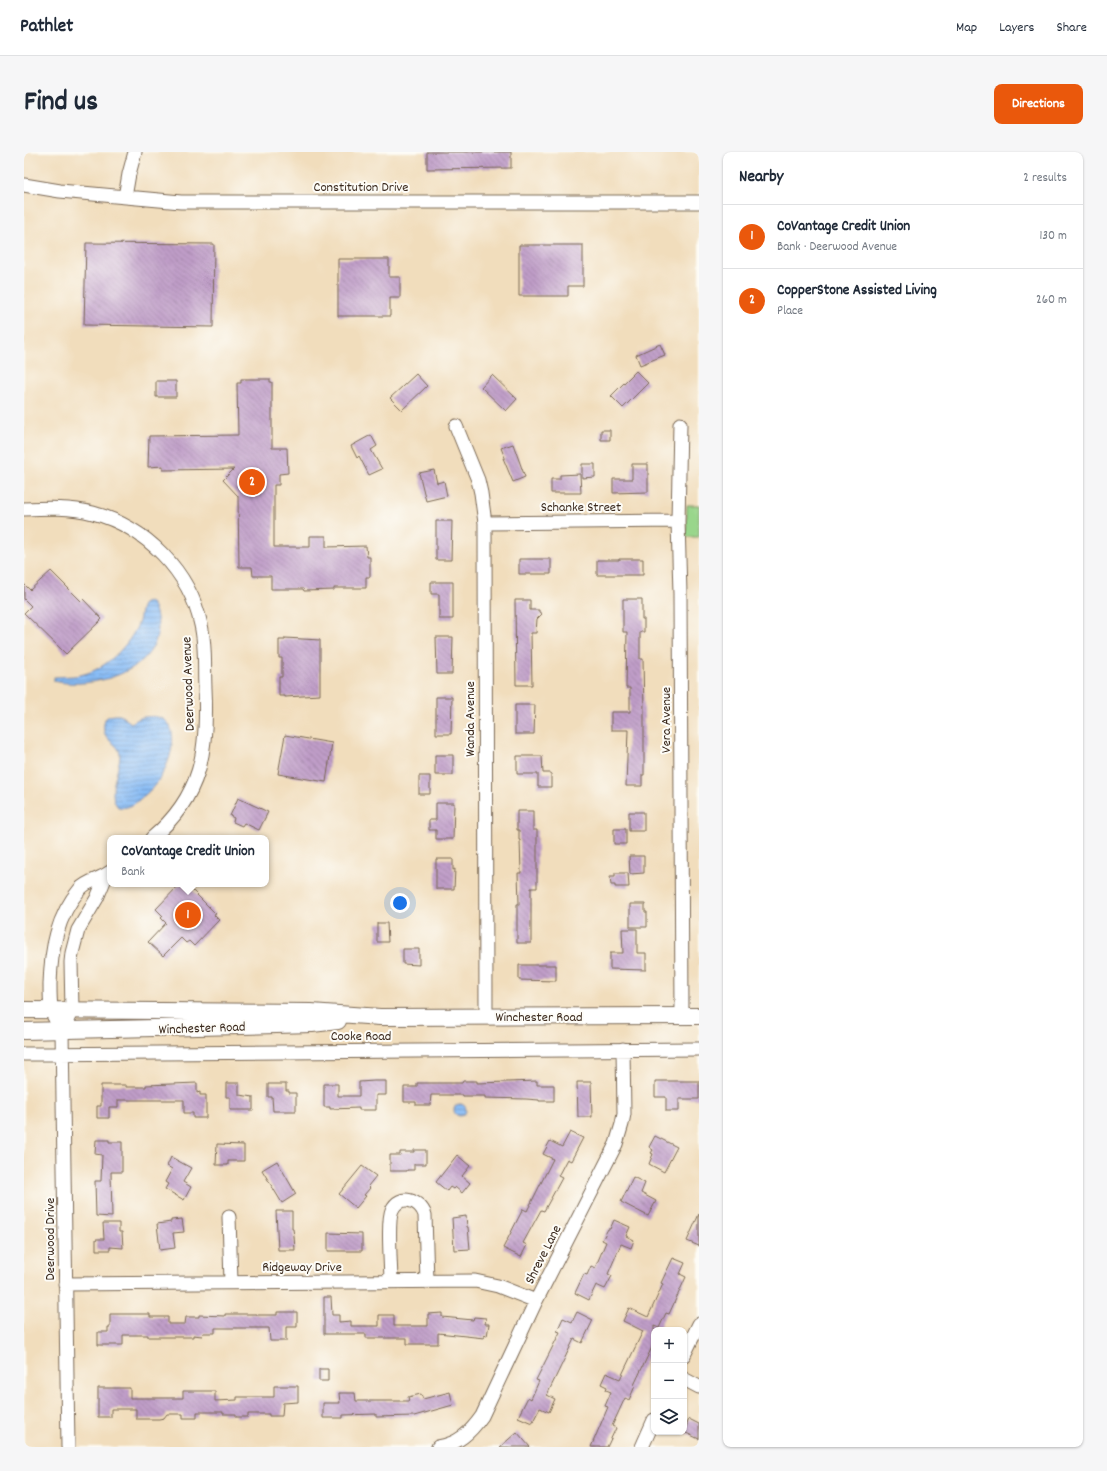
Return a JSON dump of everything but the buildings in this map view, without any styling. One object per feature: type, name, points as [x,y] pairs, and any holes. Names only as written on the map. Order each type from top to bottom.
[{"type":"main road","name":"Winchester Road","points":[[24,1010],[311,1012],[380,1017],[699,1016]]},
{"type":"main road","name":"Winchester Road","points":[[24,1031],[312,1024],[380,1017]]},
{"type":"street","points":[[125,197],[135,152]]},
{"type":"street","name":"Constitution Drive","points":[[24,185],[60,191],[181,202],[699,202]]},
{"type":"street","name":"Vera Avenue","points":[[680,424],[678,522],[680,594],[682,1016]]},
{"type":"street","name":"Wanda Avenue","points":[[456,426],[478,480],[484,523],[486,1016]]},
{"type":"street","name":"Deerwood Avenue","points":[[24,509],[76,510],[93,513],[131,528],[151,542],[174,568],[186,586],[195,605],[201,624],[204,645],[205,728],[202,760],[196,779],[187,797],[177,813],[155,835]]},
{"type":"street","name":"Schanke Street","points":[[484,523],[678,522]]},
{"type":"street","points":[[62,1030],[51,1010],[51,963],[54,941],[61,921],[71,902],[82,887],[107,874]]},
{"type":"street","points":[[62,1030],[72,1010],[71,962],[78,930],[97,898],[107,876]]},
{"type":"street","name":"Deerwood Drive","points":[[62,1030],[68,1447]]},
{"type":"street","name":"Shreve Lane","points":[[438,1447],[453,1444],[462,1439],[476,1425],[482,1416],[536,1301],[616,1144],[623,1119],[623,1049]]},
{"type":"street","name":"Cooke Road","points":[[24,1054],[699,1049]]},
{"type":"street","points":[[391,1282],[390,1217],[395,1205],[406,1200],[412,1200],[423,1208],[425,1215],[427,1282]]},
{"type":"street","points":[[229,1217],[231,1282]]},
{"type":"street","name":"Ridgeway Drive","points":[[65,1284],[231,1282],[485,1283],[498,1286],[536,1301]]},
{"type":"street","points":[[687,1349],[699,1324]]},
{"type":"street","points":[[687,1381],[699,1387]]},
{"type":"street","points":[[642,1447],[651,1427]]},
{"type":"green space","points":[[687,505],[699,505],[699,537],[686,537]]},
{"type":"water","points":[[150,602],[155,609],[158,622],[155,641],[147,655],[135,666],[120,674],[103,680],[86,683],[54,681],[54,677],[77,676],[84,674],[101,667],[109,661],[129,640],[138,624],[144,603]]},
{"type":"water","points":[[120,715],[131,723],[143,717],[157,717],[166,721],[171,728],[172,737],[172,747],[169,758],[159,779],[152,789],[146,794],[131,806],[125,807],[118,807],[113,796],[114,782],[120,756],[117,747],[107,737],[104,727],[105,719],[109,716]]},
{"type":"water","points":[[458,1104],[462,1104],[466,1110],[462,1116],[458,1116],[454,1112],[454,1108]]},
{"type":"place","name":"CopperStone Assisted Living","points":[[252,482]]},
{"type":"place","name":"CoVantage Credit Union","points":[[188,915]]}]
